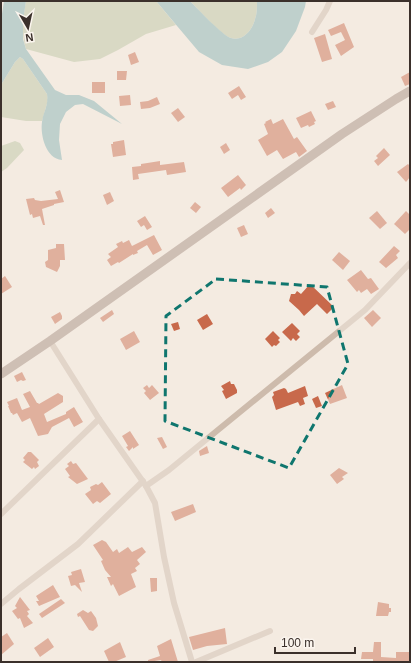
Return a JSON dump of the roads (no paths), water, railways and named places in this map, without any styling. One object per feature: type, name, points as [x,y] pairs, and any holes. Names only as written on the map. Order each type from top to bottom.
[{"type":"street","points":[[312,32],[330,1]]},
{"type":"street","points":[[1,374],[50,341],[342,134],[410,91]]},
{"type":"street","points":[[1,604],[78,544],[144,484],[169,470],[365,310],[410,263]]},
{"type":"street","points":[[50,341],[99,419],[144,484],[155,503],[164,557],[174,603],[192,662]]},
{"type":"street","points":[[1,514],[99,419]]},
{"type":"street","points":[[196,662],[270,630]]},
{"type":"water","points":[[4,1],[26,1],[23,21],[23,39],[26,49],[55,90],[66,95],[79,95],[94,101],[122,124],[83,104],[75,105],[66,112],[60,124],[59,140],[62,160],[56,159],[48,151],[45,146],[42,133],[42,122],[47,102],[47,94],[23,59],[20,57],[15,62],[1,85],[1,20]]},
{"type":"water","points":[[156,1],[190,1],[222,32],[235,39],[247,34],[252,27],[256,15],[257,1],[306,1],[296,31],[282,52],[268,62],[248,69],[222,65],[199,52]]}]
